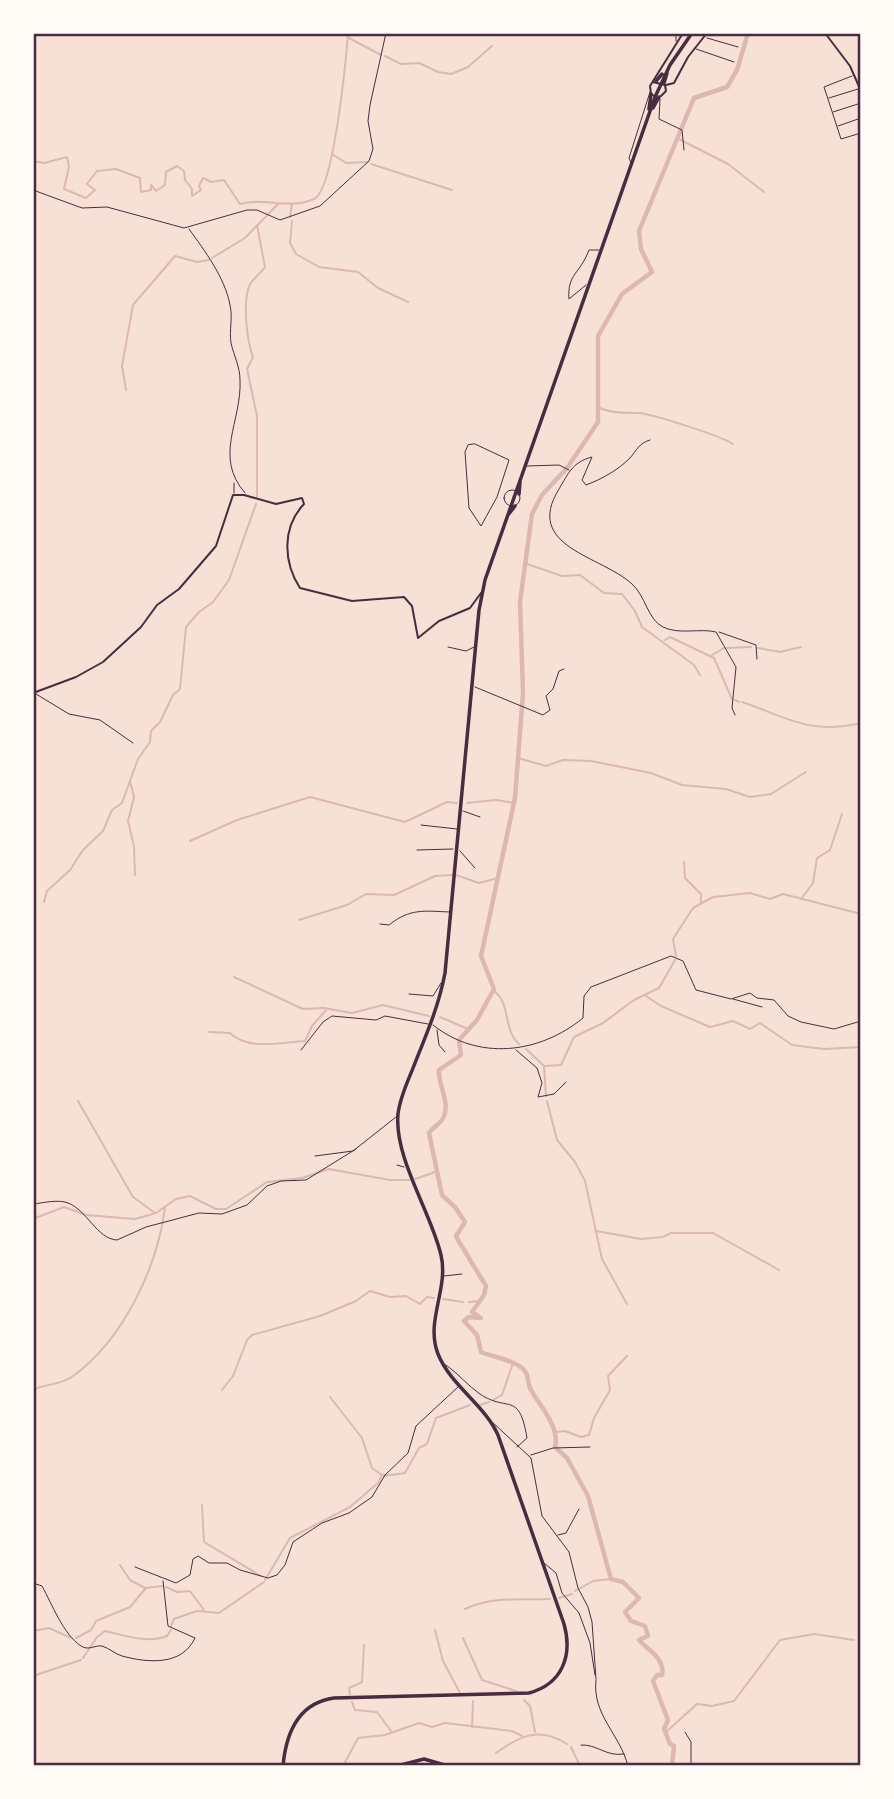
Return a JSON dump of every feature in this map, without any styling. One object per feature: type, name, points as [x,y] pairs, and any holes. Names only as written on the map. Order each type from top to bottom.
[{"type":"highway","points":[[283,1766],[288,1740],[298,1717],[314,1703],[324,1700],[529,1693],[551,1684],[564,1666],[568,1642],[500,1440],[490,1419],[442,1362],[433,1329],[442,1277],[439,1248],[400,1137],[398,1116],[405,1089],[432,1024],[443,983],[482,593],[513,492],[520,479],[655,95],[667,69],[692,33]]},
{"type":"highway","points":[[397,1766],[424,1759],[447,1766]]},
{"type":"street","points":[[33,190],[82,208],[107,207],[188,228],[240,211],[257,210],[282,220],[317,208],[369,161],[373,149],[368,121],[370,105],[386,33]]},
{"type":"street","points":[[675,48],[676,33]]},
{"type":"street","points":[[632,164],[629,158],[683,33]]},
{"type":"street","points":[[660,83],[674,83],[707,33]]},
{"type":"street","points":[[825,33],[855,75],[860,89],[826,99]]},
{"type":"street","points":[[704,37],[738,47]]},
{"type":"street","points":[[695,48],[734,62]]},
{"type":"street","points":[[855,75],[824,85],[826,99],[842,139],[861,133]]},
{"type":"street","points":[[655,95],[665,92],[660,83]]},
{"type":"street","points":[[655,95],[659,119],[680,129],[685,137],[684,150]]},
{"type":"street","points":[[831,113],[861,103]]},
{"type":"street","points":[[836,126],[861,118]]},
{"type":"street","points":[[34,693],[76,677],[103,662],[141,627],[157,605],[179,589],[216,546],[233,495],[235,481],[229,448],[240,404],[240,383],[231,340],[230,304],[212,262],[188,228]]},
{"type":"street","points":[[589,282],[569,299],[567,285],[572,276],[579,273],[588,251],[601,251]]},
{"type":"street","points":[[650,440],[641,443],[628,459],[602,479],[586,485],[582,483],[592,457],[576,462],[568,470],[549,506],[560,541],[628,580],[642,594],[659,625],[670,629],[716,632],[755,644],[757,659]]},
{"type":"street","points":[[475,444],[508,458],[500,491],[484,525],[479,525],[468,506],[465,452],[468,445],[475,444]]},
{"type":"street","points":[[524,467],[555,464],[568,470]]},
{"type":"street","points":[[235,481],[247,495]]},
{"type":"street","points":[[497,497],[509,504],[513,492],[500,491]]},
{"type":"street","points":[[233,495],[247,495],[274,504],[298,497],[304,500],[292,521],[287,557],[301,588],[352,601],[404,597],[412,606],[417,638],[439,621],[470,608],[477,595],[482,593]]},
{"type":"street","points":[[716,632],[737,669],[732,708],[735,715]]},
{"type":"street","points":[[448,647],[466,651],[476,646]]},
{"type":"street","points":[[473,686],[518,702],[538,714],[547,714],[550,708],[545,697],[552,690],[559,671],[564,669]]},
{"type":"street","points":[[34,693],[71,714],[100,720],[133,743]]},
{"type":"street","points":[[461,810],[480,817]]},
{"type":"street","points":[[421,824],[459,829]]},
{"type":"street","points":[[416,850],[457,849],[475,868]]},
{"type":"street","points":[[380,924],[389,925],[398,917],[420,909],[452,913]]},
{"type":"street","points":[[301,1050],[323,1022],[332,1016],[376,1020],[385,1016],[432,1024],[461,1041],[514,1049],[549,1041],[582,1020],[584,996],[591,987],[668,957],[683,961],[694,990],[762,1007]]},
{"type":"street","points":[[409,994],[433,996],[439,984],[443,983]]},
{"type":"street","points":[[731,999],[750,993],[757,998],[774,1000],[795,1020],[832,1029],[861,1021]]},
{"type":"street","points":[[436,1027],[438,1043],[445,1052]]},
{"type":"street","points":[[514,1049],[538,1069],[542,1083],[538,1097],[554,1094],[566,1082]]},
{"type":"street","points":[[33,1204],[65,1202],[84,1214],[106,1236],[117,1240],[146,1227],[199,1213],[222,1214],[247,1205],[267,1186],[281,1181],[306,1180],[356,1149],[398,1116]]},
{"type":"street","points":[[315,1156],[356,1149]]},
{"type":"street","points":[[397,1165],[410,1168]]},
{"type":"street","points":[[442,1277],[462,1274]]},
{"type":"street","points":[[442,1362],[488,1399],[508,1402],[517,1409],[523,1418],[527,1438],[517,1447]]},
{"type":"street","points":[[135,1567],[176,1583],[188,1576],[193,1559],[198,1556],[209,1563],[227,1563],[240,1570],[268,1578],[277,1575],[285,1565],[293,1542],[322,1523],[349,1513],[372,1497],[385,1475],[408,1453],[416,1426],[459,1385]]},
{"type":"street","points":[[490,1419],[529,1456],[541,1514],[569,1552],[578,1588],[589,1609],[595,1648],[598,1710],[625,1754],[628,1766]]},
{"type":"street","points":[[529,1456],[556,1448],[590,1447]]},
{"type":"street","points":[[556,1534],[566,1533],[579,1509]]},
{"type":"street","points":[[542,1562],[556,1573],[562,1593],[579,1613],[590,1643],[596,1679]]},
{"type":"street","points":[[33,1583],[42,1586],[62,1623],[83,1647],[101,1646],[122,1656],[164,1661],[176,1658],[195,1638],[168,1626],[163,1579]]},
{"type":"street","points":[[685,1732],[691,1742],[691,1766]]},
{"type":"street","points":[[581,1745],[593,1745],[608,1755],[625,1754]]},
{"type":"waterway","points":[[33,161],[44,163],[67,157],[69,167],[64,189],[86,198],[95,190],[87,184],[97,171],[116,169],[140,178],[141,192],[151,190],[151,185],[156,191],[165,185],[166,172],[177,166],[184,171],[185,180],[192,189],[192,196],[201,190],[199,186],[203,178],[211,182],[224,180],[240,204],[287,204],[314,199],[321,190],[333,149],[348,33]]},
{"type":"waterway","points":[[672,1766],[674,1746],[670,1744],[664,1729],[668,1720],[653,1681],[657,1675],[662,1675],[661,1664],[639,1640],[648,1636],[645,1626],[631,1621],[625,1612],[639,1598],[623,1582],[611,1579],[588,1496],[567,1458],[555,1447],[552,1423],[530,1388],[526,1372],[513,1362],[481,1352],[477,1335],[464,1321],[469,1317],[481,1318],[472,1312],[484,1295],[486,1286],[456,1236],[465,1222],[455,1207],[442,1195],[429,1133],[441,1121],[445,1111],[439,1070],[461,1055],[459,1040],[477,1020],[494,989],[481,956],[515,798],[523,693],[520,602],[532,514],[542,495],[567,468],[598,422],[598,336],[622,294],[652,272],[641,249],[639,231],[694,98],[727,87],[737,70],[748,33]]},
{"type":"waterway","points":[[349,38],[381,55]]},
{"type":"waterway","points":[[385,56],[401,64],[419,63],[438,72],[451,74],[468,67],[492,46]]},
{"type":"waterway","points":[[677,138],[728,164],[764,192]]},
{"type":"waterway","points":[[332,154],[346,163],[368,162]]},
{"type":"waterway","points":[[371,164],[452,190]]},
{"type":"waterway","points":[[212,258],[245,238],[278,204]]},
{"type":"waterway","points":[[290,217],[292,204]]},
{"type":"waterway","points":[[292,221],[290,243],[296,254],[319,267],[358,272],[378,288],[408,302]]},
{"type":"waterway","points":[[257,225],[265,267],[250,284],[246,310],[247,331],[253,357],[247,369],[257,416],[257,498]]},
{"type":"waterway","points":[[126,390],[122,366],[133,305],[175,256],[197,262],[209,260]]},
{"type":"waterway","points":[[600,408],[657,417],[733,444]]},
{"type":"waterway","points":[[44,902],[47,891],[70,870],[83,850],[103,831],[112,810],[122,803],[138,759],[150,742],[151,731],[160,722],[173,695],[180,689],[186,627],[199,612],[213,602],[229,580],[256,504]]},
{"type":"waterway","points":[[527,564],[562,576],[580,575],[604,593],[622,594],[635,611],[642,627],[694,665],[700,675]]},
{"type":"waterway","points":[[665,640],[670,637],[714,658],[732,699]]},
{"type":"waterway","points":[[726,648],[751,647]]},
{"type":"waterway","points":[[758,648],[780,652],[801,647]]},
{"type":"waterway","points":[[712,655],[724,648]]},
{"type":"waterway","points":[[735,700],[739,702]]},
{"type":"waterway","points":[[742,702],[813,726],[861,723]]},
{"type":"waterway","points":[[518,758],[546,766],[563,760],[591,761],[651,773],[682,785],[726,789],[750,797],[771,794],[806,772]]},
{"type":"waterway","points":[[130,781],[134,797],[128,821],[134,846],[135,875]]},
{"type":"waterway","points":[[190,841],[237,820],[310,797],[405,822],[447,802],[457,803]]},
{"type":"waterway","points":[[467,803],[496,800],[514,803]]},
{"type":"waterway","points":[[801,899],[813,883],[817,858],[830,850],[842,814]]},
{"type":"waterway","points":[[684,862],[685,878],[701,894],[701,903]]},
{"type":"waterway","points":[[299,920],[347,905],[366,894],[394,895],[435,876],[453,875]]},
{"type":"waterway","points":[[456,875],[479,883],[498,878]]},
{"type":"waterway","points":[[676,956],[673,939],[693,908],[713,897],[750,893],[770,899],[783,894],[861,914]]},
{"type":"waterway","points":[[544,1066],[561,1065],[574,1037],[603,1023],[634,1000],[659,988],[675,960]]},
{"type":"waterway","points":[[234,977],[303,1009],[324,1008],[352,1013],[383,1005],[429,1016]]},
{"type":"waterway","points":[[494,991],[503,1003],[511,1032],[519,1044]]},
{"type":"waterway","points":[[646,996],[661,1006],[710,1027],[733,1021],[750,1029],[760,1023],[792,1045],[824,1049],[861,1047]]},
{"type":"waterway","points":[[209,1032],[230,1033],[237,1039],[255,1044],[305,1041],[312,1026],[327,1009]]},
{"type":"waterway","points":[[440,1017],[468,1029]]},
{"type":"waterway","points":[[526,1049],[543,1065]]},
{"type":"waterway","points":[[544,1067],[546,1096]]},
{"type":"waterway","points":[[78,1101],[133,1197],[155,1213]]},
{"type":"waterway","points":[[547,1101],[557,1140],[575,1162],[585,1181],[602,1259],[627,1304]]},
{"type":"waterway","points":[[33,1219],[64,1207],[86,1215],[135,1219],[156,1213],[176,1199],[190,1196],[216,1209],[226,1209],[267,1182],[302,1178],[329,1169],[390,1180],[410,1180]]},
{"type":"waterway","points":[[415,1179],[438,1171]]},
{"type":"waterway","points":[[33,1390],[73,1376],[91,1361],[122,1323],[146,1278],[161,1231],[165,1208]]},
{"type":"waterway","points":[[596,1231],[641,1239],[663,1237],[671,1233],[713,1233],[779,1270]]},
{"type":"waterway","points":[[222,1390],[233,1376],[247,1340],[252,1335],[320,1316],[356,1301],[370,1291],[390,1297],[406,1296],[420,1304],[427,1297],[434,1298]]},
{"type":"waterway","points":[[443,1299],[463,1302]]},
{"type":"waterway","points":[[469,1302],[479,1301]]},
{"type":"waterway","points":[[555,1432],[565,1431],[581,1437],[589,1435],[594,1418],[610,1390],[608,1376],[627,1356]]},
{"type":"waterway","points":[[493,1400],[502,1395],[513,1363]]},
{"type":"waterway","points":[[330,1397],[362,1438],[372,1468],[382,1475],[389,1475]]},
{"type":"waterway","points":[[480,1405],[489,1402]]},
{"type":"waterway","points":[[391,1475],[405,1473],[419,1448],[427,1444],[436,1418],[470,1405]]},
{"type":"waterway","points":[[265,1580],[290,1538],[350,1507],[378,1483],[382,1475]]},
{"type":"waterway","points":[[202,1505],[204,1542],[261,1576]]},
{"type":"waterway","points":[[120,1565],[130,1580],[145,1588]]},
{"type":"waterway","points":[[575,1591],[593,1581],[611,1579]]},
{"type":"waterway","points":[[171,1626],[174,1619],[197,1611],[219,1613],[264,1582]]},
{"type":"waterway","points":[[76,1638],[91,1630],[96,1621],[130,1607],[146,1588],[163,1586]]},
{"type":"waterway","points":[[166,1587],[177,1592],[190,1591],[204,1610]]},
{"type":"waterway","points":[[559,1598],[572,1594]]},
{"type":"waterway","points":[[465,1609],[496,1600],[550,1599]]},
{"type":"waterway","points":[[33,1631],[49,1628],[71,1638]]},
{"type":"waterway","points":[[83,1658],[97,1637],[105,1631],[152,1639],[167,1636],[171,1630]]},
{"type":"waterway","points":[[435,1630],[443,1661],[460,1693]]},
{"type":"waterway","points":[[666,1732],[697,1704],[712,1706],[734,1701],[780,1640],[814,1634],[854,1640]]},
{"type":"waterway","points":[[463,1638],[482,1680],[516,1691]]},
{"type":"waterway","points":[[350,1694],[349,1688],[362,1682],[364,1645]]},
{"type":"waterway","points":[[33,1676],[81,1660]]},
{"type":"waterway","points":[[524,1700],[530,1706],[535,1732]]},
{"type":"waterway","points":[[472,1727],[473,1701]]},
{"type":"waterway","points":[[352,1702],[355,1710],[377,1712],[391,1731]]},
{"type":"waterway","points":[[343,1766],[358,1738],[385,1735],[419,1723],[432,1727],[445,1723],[512,1731],[522,1736]]},
{"type":"waterway","points":[[496,1753],[530,1735],[547,1735],[567,1744]]},
{"type":"waterway","points":[[571,1747],[580,1766]]}]
